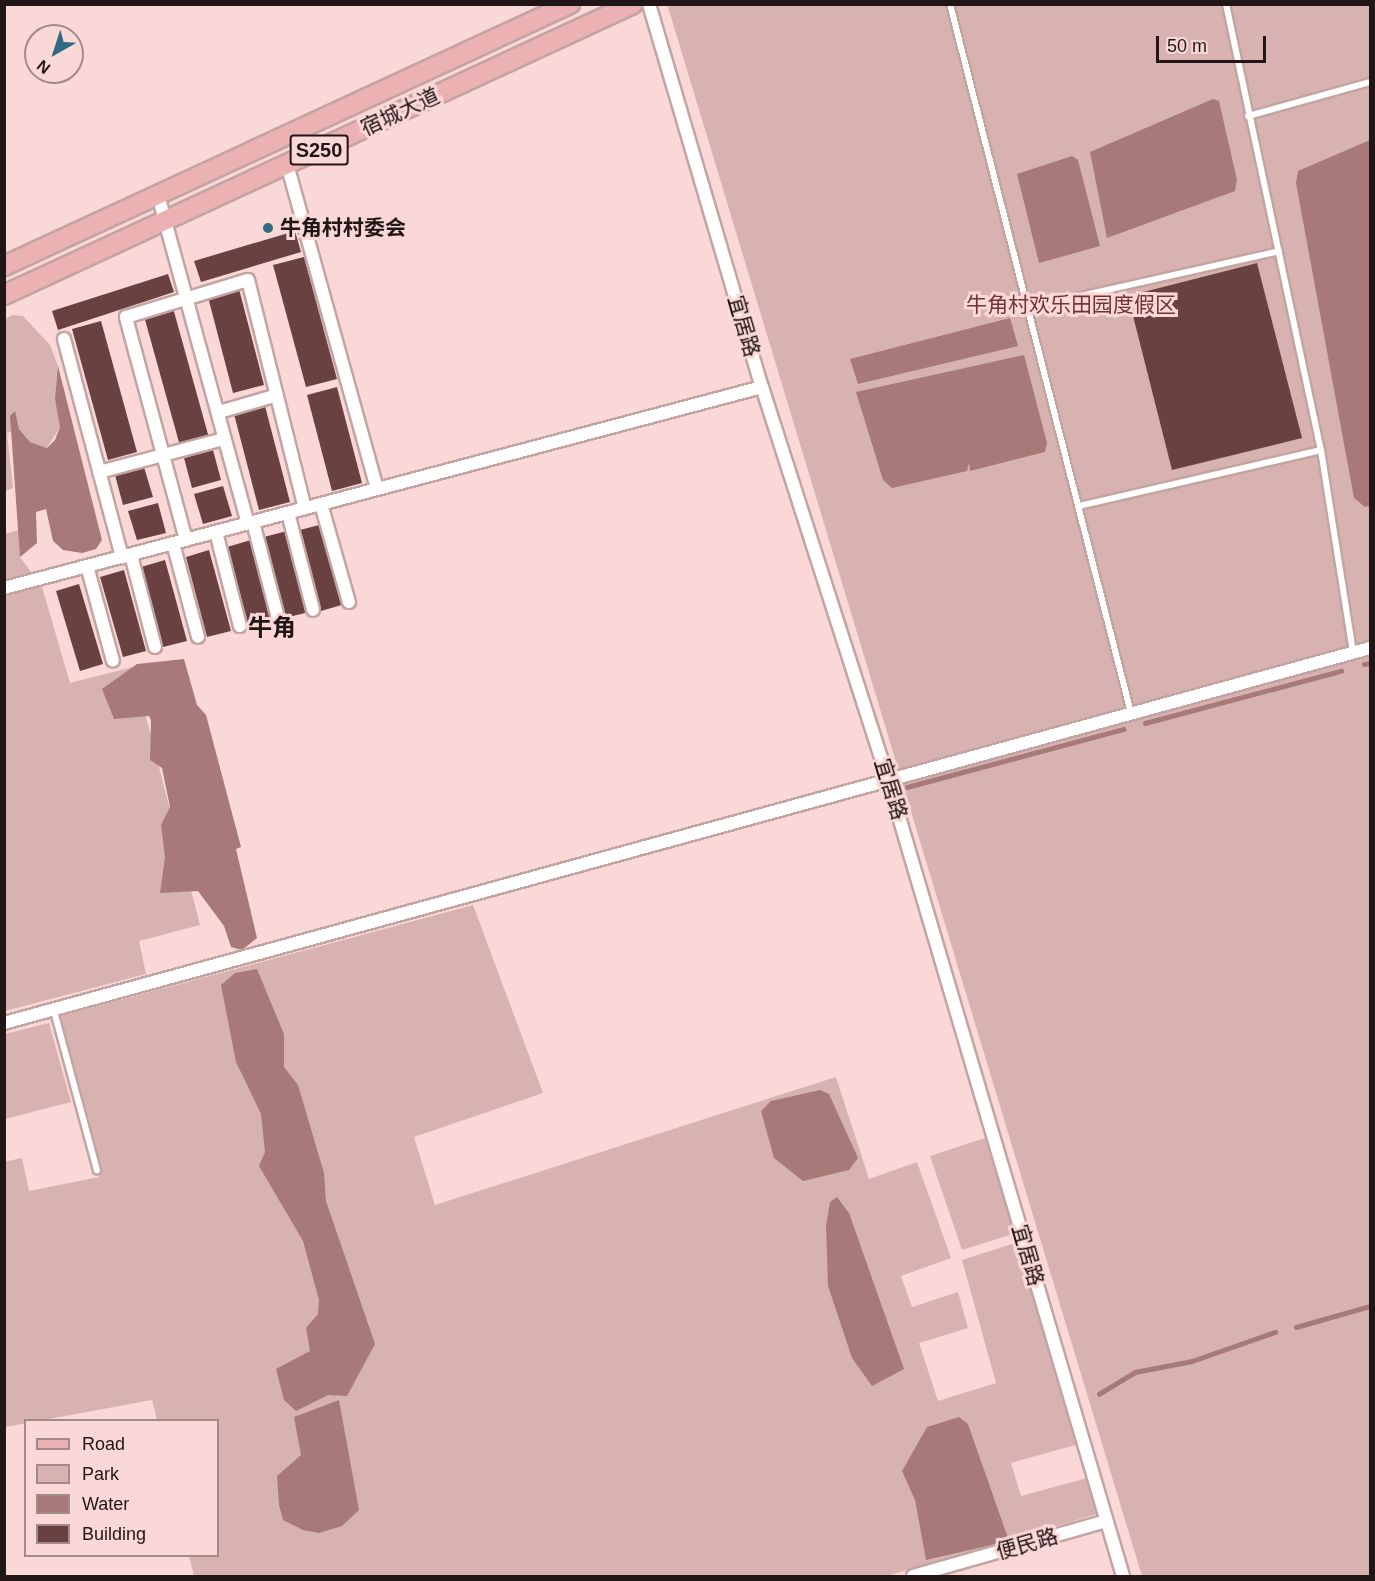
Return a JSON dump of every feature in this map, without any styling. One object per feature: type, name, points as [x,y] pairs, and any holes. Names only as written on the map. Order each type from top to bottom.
[{"type":"main road","name":"宿城大道","points":[[4,266],[570,4]]},
{"type":"main road","name":"宿城大道","points":[[4,295],[633,4]]},
{"type":"street","name":"宜居路","points":[[649,4],[762,387],[889,783],[1123,1576]]},
{"type":"street","points":[[287,164],[378,489]]},
{"type":"street","points":[[158,195],[167,218],[189,298],[224,439],[278,618]]},
{"type":"street","points":[[198,637],[163,456],[126,317],[248,280],[306,508]]},
{"type":"street","points":[[64,339],[99,472],[155,647]]},
{"type":"street","points":[[4,588],[762,387]]},
{"type":"street","points":[[219,412],[277,395]]},
{"type":"street","points":[[99,472],[224,439]]},
{"type":"street","points":[[321,504],[349,602]]},
{"type":"street","points":[[288,513],[313,610]]},
{"type":"street","points":[[216,532],[240,627]]},
{"type":"street","points":[[87,566],[113,661]]},
{"type":"street","points":[[4,1023],[889,783],[1131,713],[1371,648]]},
{"type":"street","name":"便民路","points":[[913,1576],[1106,1521]]},
{"type":"lane","points":[[950,4],[1131,713]]},
{"type":"lane","points":[[1226,4],[1248,116],[1321,450],[1353,652]]},
{"type":"lane","points":[[1248,116],[1371,82]]},
{"type":"lane","points":[[1027,308],[1279,251]]},
{"type":"lane","points":[[1079,506],[1321,450]]},
{"type":"lane","points":[[54,1011],[97,1170]]},
{"type":"green space","name":"牛角村欢乐田园度假区","points":[[673,4],[1370,5],[1370,1576],[1142,1576],[668,7]]},
{"type":"green space","points":[[13,315],[23,316],[50,345],[58,366],[60,427],[47,448],[30,442],[19,429],[7,433],[13,488],[5,491],[4,319]]},
{"type":"green space","points":[[19,530],[20,557],[42,587],[70,683],[133,667],[200,925],[139,941],[146,974],[5,1011],[4,534]]},
{"type":"green space","points":[[473,905],[543,1093],[414,1137],[435,1205],[836,1077],[869,1179],[917,1162],[951,1258],[901,1276],[912,1307],[958,1292],[968,1328],[919,1343],[938,1401],[996,1383],[962,1260],[1018,1242],[1079,1444],[1011,1463],[1021,1496],[1087,1478],[1097,1514],[887,1576],[194,1576],[189,1557],[219,1557],[219,1419],[157,1419],[152,1400],[49,1419],[24,1419],[24,1424],[5,1427],[4,1162],[22,1158],[29,1191],[99,1177],[61,1016]]},
{"type":"green space","points":[[49,1023],[71,1102],[5,1119],[5,1034]]},
{"type":"green space","points":[[988,1137],[1016,1233],[962,1250],[930,1156]]},
{"type":"water","points":[[1213,99],[1219,101],[1237,180],[1235,191],[1107,238],[1090,152]]},
{"type":"water","points":[[1370,140],[1370,506],[1365,507],[1354,498],[1296,183],[1298,171]]},
{"type":"water","points":[[1072,156],[1078,160],[1100,246],[1039,263],[1017,174]]},
{"type":"water","points":[[1010,318],[1018,346],[858,384],[850,359]]},
{"type":"water","points":[[1024,355],[1047,443],[1045,452],[970,471],[969,463],[967,471],[892,488],[883,480],[856,392]]},
{"type":"water","points":[[58,366],[102,540],[96,549],[82,553],[63,550],[53,541],[46,509],[36,512],[37,543],[20,557],[10,416],[15,411],[19,429],[30,442],[47,448],[55,440],[60,427],[55,399]]},
{"type":"water","points":[[184,659],[197,705],[206,715],[241,847],[236,849],[257,938],[242,950],[231,947],[224,926],[198,891],[160,893],[165,857],[161,825],[170,807],[162,768],[150,760],[151,720],[149,716],[114,719],[102,689],[137,664]]},
{"type":"water","points":[[257,969],[284,1034],[284,1067],[298,1085],[324,1173],[326,1201],[375,1344],[347,1396],[328,1395],[296,1411],[284,1400],[276,1369],[310,1351],[306,1328],[318,1314],[319,1300],[303,1241],[259,1166],[265,1152],[261,1114],[236,1062],[221,985],[235,973]]},
{"type":"water","points":[[820,1090],[829,1094],[858,1158],[849,1170],[803,1181],[774,1158],[761,1111],[771,1101]]},
{"type":"water","points":[[837,1197],[849,1213],[904,1369],[872,1386],[852,1358],[828,1286],[826,1226],[830,1202]]},
{"type":"water","points":[[339,1400],[359,1510],[342,1526],[319,1533],[303,1530],[283,1520],[279,1505],[277,1476],[301,1455],[294,1417]]},
{"type":"water","points":[[959,1417],[968,1424],[1009,1541],[926,1560],[915,1500],[902,1471],[927,1427]]},
{"type":"building","points":[[295,231],[301,252],[201,282],[194,261]]},
{"type":"building","points":[[304,257],[337,379],[306,387],[273,265]]},
{"type":"building","points":[[1257,263],[1302,438],[1172,470],[1128,296]]},
{"type":"building","points":[[168,274],[174,292],[58,330],[52,311]]},
{"type":"building","points":[[239,289],[264,385],[233,393],[208,297]]},
{"type":"building","points":[[173,308],[209,438],[180,446],[144,316]]},
{"type":"building","points":[[101,321],[137,452],[108,460],[72,329]]},
{"type":"building","points":[[337,387],[362,483],[332,491],[307,395]]},
{"type":"building","points":[[265,406],[290,502],[259,510],[234,414]]},
{"type":"building","points":[[213,450],[221,480],[192,488],[184,458]]},
{"type":"building","points":[[144,467],[153,497],[123,505],[115,475]]},
{"type":"building","points":[[223,486],[232,516],[203,524],[194,494]]},
{"type":"building","points":[[158,503],[166,533],[137,540],[128,511]]},
{"type":"building","points":[[323,524],[345,604],[321,611],[300,530]]},
{"type":"building","points":[[287,531],[309,612],[285,618],[264,537]]},
{"type":"building","points":[[251,540],[272,621],[249,627],[227,547]]},
{"type":"building","points":[[209,550],[231,631],[207,637],[186,557]]},
{"type":"building","points":[[165,560],[187,641],[163,647],[141,567]]},
{"type":"building","points":[[124,570],[146,651],[123,657],[100,577]]},
{"type":"building","points":[[79,584],[103,664],[80,671],[56,591]]},
{"type":"waterway","points":[[1364,664],[1370,663]]},
{"type":"waterway","points":[[1145,723],[1341,671]]},
{"type":"waterway","points":[[907,787],[1123,729]]},
{"type":"waterway","points":[[1296,1327],[1370,1306]]},
{"type":"waterway","points":[[1099,1394],[1135,1372],[1192,1361],[1275,1332]]},
{"type":"place","name":"牛角村村委会","points":[[268,228]]},
{"type":"district","name":"牛角","points":[[272,628]]}]
